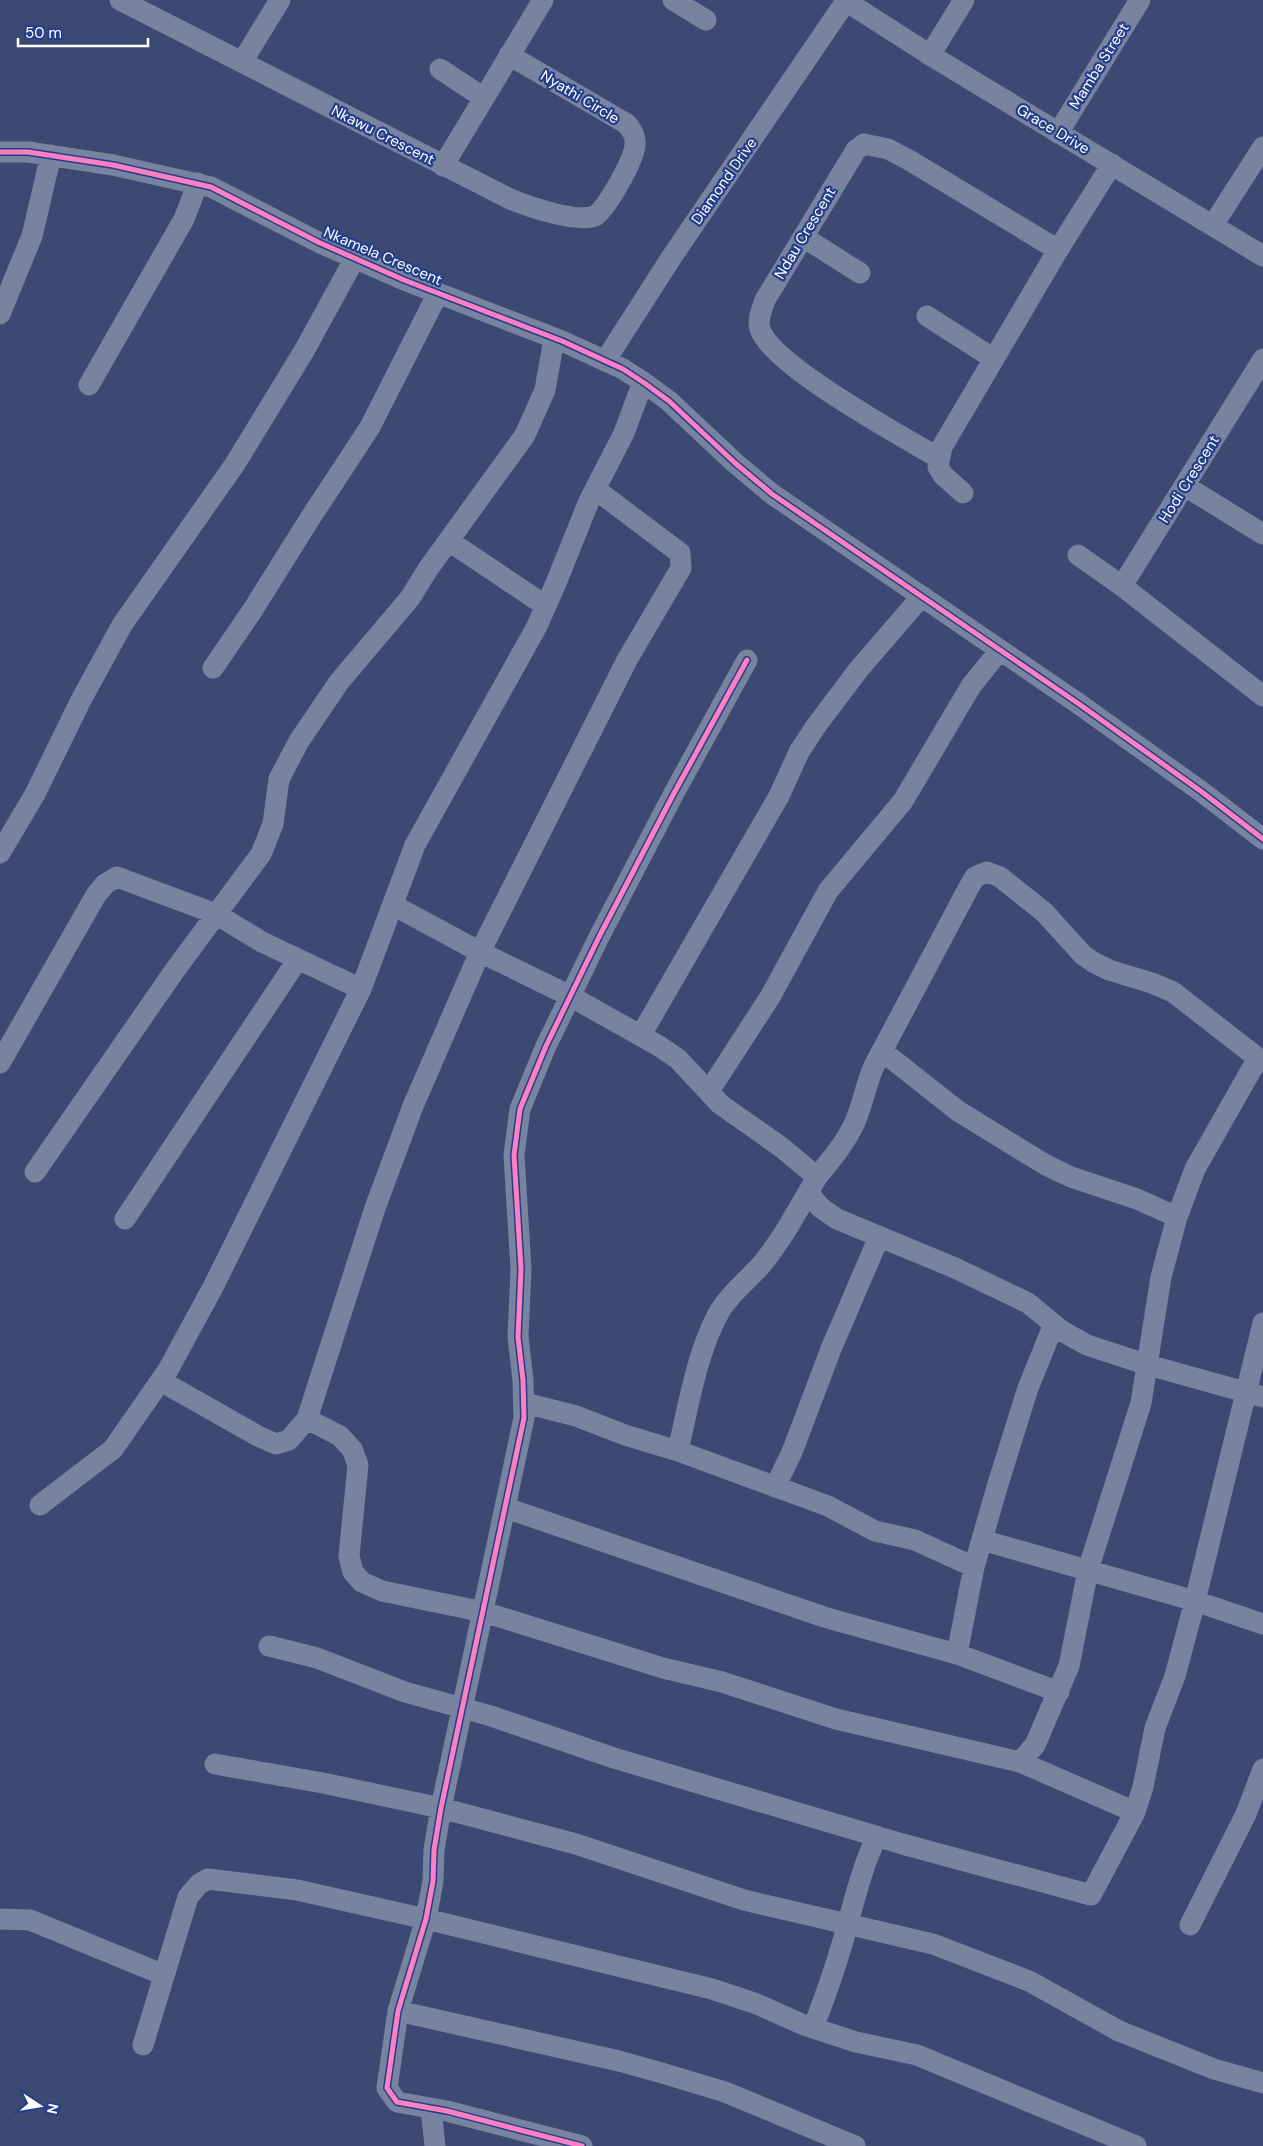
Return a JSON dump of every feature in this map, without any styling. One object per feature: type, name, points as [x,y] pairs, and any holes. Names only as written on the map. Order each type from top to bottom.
[{"type":"street","name":"Nkawu Crescent","points":[[120,0],[443,166],[540,1]]},
{"type":"street","points":[[242,62],[280,0]]},
{"type":"street","points":[[673,0],[706,20]]},
{"type":"street","points":[[930,55],[964,0]]},
{"type":"street","name":"Mamba Street","points":[[1058,133],[1140,0]]},
{"type":"street","name":"Grace Drive","points":[[845,1],[930,55],[1263,256]]},
{"type":"street","name":"Diamond Drive","points":[[605,361],[671,258],[845,1]]},
{"type":"street","name":"Nyathi Circle","points":[[443,166],[527,206],[586,218],[598,214],[628,168],[635,145],[635,136],[627,124],[509,55]]},
{"type":"street","points":[[440,69],[484,98]]},
{"type":"street","name":"Ndau Crescent","points":[[938,458],[803,374],[781,356],[766,341],[760,329],[760,314],[765,300],[856,150],[864,144],[888,149],[909,160],[1058,250]]},
{"type":"street","points":[[1213,225],[1263,147]]},
{"type":"street","name":"Nkamela Crescent","points":[[0,152],[28,152],[112,165],[211,187],[318,242],[438,293],[558,340],[605,361],[644,382],[669,401],[734,463],[772,494],[1151,755],[1263,839]]},
{"type":"street","points":[[0,314],[32,236],[51,155]]},
{"type":"street","points":[[963,493],[943,475],[938,466],[938,458],[942,447],[1058,250],[1112,164]]},
{"type":"street","points":[[89,385],[184,218],[198,184]]},
{"type":"street","points":[[803,237],[860,274]]},
{"type":"street","points":[[0,853],[34,794],[81,700],[122,625],[235,464],[304,351],[355,258]]},
{"type":"street","points":[[213,668],[252,611],[370,427],[438,293]]},
{"type":"street","points":[[927,316],[994,359]]},
{"type":"street","points":[[35,1172],[175,970],[261,854],[273,824],[280,779],[299,741],[339,682],[410,598],[525,435],[536,414],[545,390],[558,340]]},
{"type":"street","name":"Hodi Crescent","points":[[1122,586],[1261,369]]},
{"type":"street","points":[[40,1505],[113,1449],[161,1381],[213,1287],[361,989],[415,845],[524,652],[546,606],[595,489],[624,434],[644,382]]},
{"type":"street","points":[[1185,486],[1263,534]]},
{"type":"street","points":[[161,1381],[258,1436],[276,1444],[290,1440],[307,1420],[378,1199],[413,1106],[480,952],[626,660],[681,568],[680,553],[595,489]]},
{"type":"street","points":[[449,541],[546,606]]},
{"type":"street","points":[[1078,555],[1122,586],[1263,696]]},
{"type":"street","points":[[641,1035],[779,796],[799,752],[859,669],[922,596]]},
{"type":"street","points":[[709,1091],[770,997],[828,891],[903,802],[971,686],[1000,650]]},
{"type":"street","points":[[582,2146],[447,2111],[397,2102],[387,2088],[398,2011],[426,1918],[433,1881],[434,1850],[441,1808],[522,1427],[525,1403],[518,1337],[521,1269],[514,1155],[520,1109],[531,1080],[570,996],[673,795],[747,660]]},
{"type":"street","points":[[678,1451],[698,1372],[714,1323],[726,1302],[762,1264],[777,1244],[854,1123],[867,1081],[975,877],[987,872],[1000,877],[1044,912],[1083,955],[1092,962],[1109,970],[1152,983],[1173,992],[1260,1060],[1195,1169],[1177,1217],[1161,1277],[1141,1403],[1088,1570],[1069,1666],[1035,1744],[1020,1762]]},
{"type":"street","points":[[0,1063],[96,895],[104,884],[117,877],[216,914],[262,942],[361,989]]},
{"type":"street","points":[[393,905],[480,952],[570,996],[641,1035],[678,1059],[720,1104],[781,1147],[813,1185],[821,1208],[837,1218],[955,1268],[1028,1303],[1062,1330],[1087,1345],[1148,1365],[1255,1394]]},
{"type":"street","points":[[125,1219],[298,959]]},
{"type":"street","points":[[882,1051],[958,1111],[1025,1153],[1072,1177],[1137,1199],[1177,1217]]},
{"type":"street","points":[[775,1487],[792,1452],[831,1349],[879,1236]]},
{"type":"street","points":[[269,1646],[316,1658],[405,1692],[491,1716],[614,1758],[877,1836],[1091,1895],[1135,1812],[1143,1787],[1155,1728],[1175,1676],[1255,1394],[1263,1323]]},
{"type":"street","points":[[956,1654],[974,1567],[982,1540],[1028,1388],[1054,1324]]},
{"type":"street","points":[[525,1403],[576,1416],[624,1436],[678,1451],[828,1506],[875,1531],[915,1540],[974,1567]]},
{"type":"street","points":[[307,1420],[340,1436],[352,1449],[358,1465],[349,1556],[353,1572],[362,1582],[382,1592],[484,1612],[663,1668],[722,1682],[836,1719],[1020,1762],[1135,1812]]},
{"type":"street","points":[[506,1508],[824,1617],[956,1654],[1059,1692]]},
{"type":"street","points":[[982,1540],[1195,1601],[1263,1624]]},
{"type":"street","points":[[215,1764],[323,1783],[441,1808],[576,1844],[744,1900],[848,1922],[933,1944],[1029,1981],[1119,2030],[1214,2069],[1263,2083]]},
{"type":"street","points":[[1190,1925],[1246,1814],[1263,1769]]},
{"type":"street","points":[[813,2028],[827,1993],[858,1881],[877,1836]]},
{"type":"street","points":[[143,2045],[188,1897],[199,1884],[208,1879],[297,1890],[426,1918],[735,1996],[813,2028],[856,2042],[917,2055],[1136,2146]]},
{"type":"street","points":[[0,1919],[30,1920],[164,1975]]},
{"type":"street","points":[[398,2011],[619,2060],[725,2092],[855,2146]]},
{"type":"street","points":[[431,2109],[435,2146]]},
{"type":"cycle path","points":[[0,152],[28,152],[113,165],[211,187],[318,242],[404,280],[562,341],[623,369],[669,401],[735,463],[772,494],[1079,704],[1202,792],[1263,839]]},
{"type":"cycle path","points":[[582,2146],[447,2111],[397,2102],[387,2088],[398,2011],[426,1919],[433,1881],[434,1850],[441,1808],[524,1418],[523,1380],[518,1337],[521,1269],[514,1155],[520,1109],[546,1046],[599,937],[673,795],[747,660]]}]
